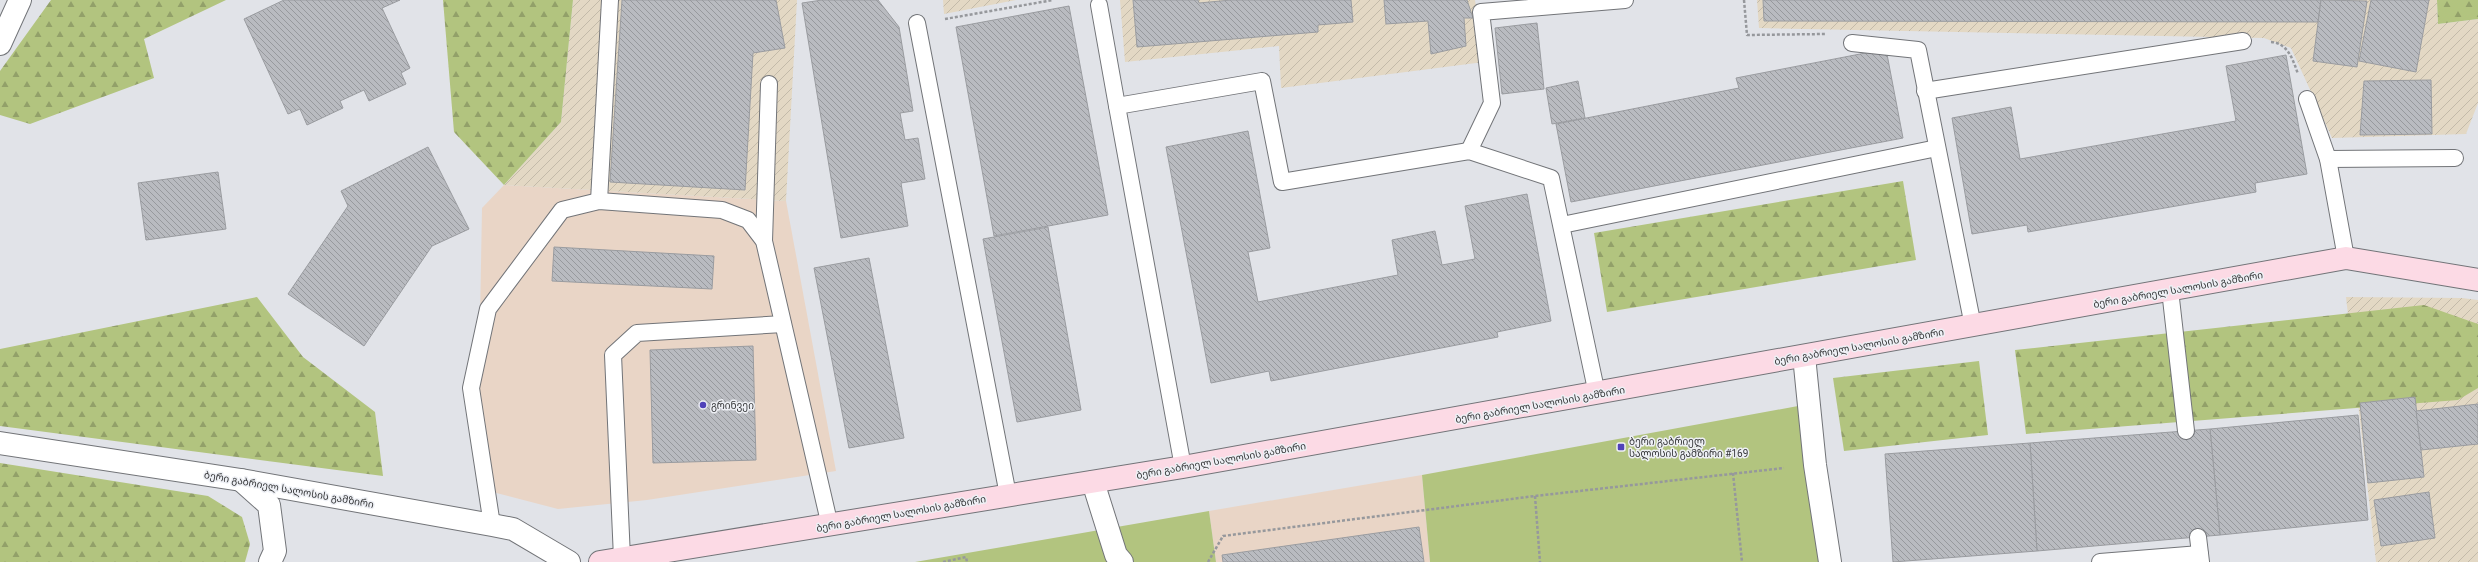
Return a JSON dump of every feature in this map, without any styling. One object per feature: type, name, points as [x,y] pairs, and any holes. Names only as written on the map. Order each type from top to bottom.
[{"type":"main road","name":"ბერი გაბრიელ სალოსის გამზირი","points":[[600,562],[830,526],[1008,495],[1183,467],[1596,394],[2346,258],[2478,280]]},
{"type":"street","points":[[0,44],[20,0]]},
{"type":"street","points":[[1804,356],[1815,464],[1830,562]]},
{"type":"street","name":"ბერი გაბრიელ სალოსის გამზირი","points":[[0,443],[241,480],[513,529],[569,562]]},
{"type":"street","points":[[241,480],[269,505],[275,551],[270,562]]},
{"type":"street","points":[[1093,482],[1114,560]]},
{"type":"lane","points":[[599,201],[610,0]]},
{"type":"lane","points":[[1469,151],[1492,103],[1481,12],[1625,0]]},
{"type":"lane","points":[[1098,5],[1183,467]]},
{"type":"lane","points":[[917,23],[1008,495]]},
{"type":"lane","points":[[1925,91],[2243,41]]},
{"type":"lane","points":[[1852,43],[1918,50],[1973,326]]},
{"type":"lane","points":[[1117,106],[1262,81],[1282,182],[1469,151],[1551,178],[1596,394]]},
{"type":"lane","points":[[769,84],[764,241],[830,526]]},
{"type":"lane","points":[[2307,99],[2328,159],[2346,258]]},
{"type":"lane","points":[[1562,225],[1937,148]]},
{"type":"lane","points":[[2328,159],[2455,158]]},
{"type":"lane","points":[[492,525],[471,388],[488,309],[562,210],[599,201],[722,210],[748,220],[764,241]]},
{"type":"lane","points":[[2170,290],[2186,431]]},
{"type":"lane","points":[[622,558],[613,355],[637,333],[782,324]]},
{"type":"lane","points":[[2100,562],[2201,558],[2198,537]]},
{"type":"path","points":[[917,23],[1053,0]]},
{"type":"path","points":[[1744,0],[1747,35],[1840,34],[1852,43]]},
{"type":"path","points":[[2243,41],[2276,43],[2291,53],[2307,99]]},
{"type":"path","points":[[1208,562],[1223,536],[1535,496],[1815,464]]},
{"type":"path","points":[[1733,473],[1742,562]]},
{"type":"path","points":[[1535,496],[1540,562]]},
{"type":"path","points":[[943,562],[966,557],[967,562]]},
{"type":"shaded area","points":[[573,0],[797,0],[786,201],[504,185],[561,122]]},
{"type":"shaded area","points":[[943,0],[1016,0],[944,14]]},
{"type":"shaded area","points":[[1120,0],[1475,0],[1484,62],[1281,88],[1279,46],[1125,62]]},
{"type":"shaded area","points":[[1757,0],[2437,0],[2438,24],[2478,19],[2478,103],[2466,134],[2332,138],[2291,48],[2264,38],[1759,28]]},
{"type":"shaded area","points":[[504,185],[786,201],[836,471],[647,500],[558,509],[477,488],[482,208]]},
{"type":"shaded area","points":[[2346,297],[2462,298],[2478,300],[2478,562],[2376,562]]},
{"type":"shaded area","points":[[1422,475],[1430,562],[1216,562],[1209,511]]},
{"type":"green space","points":[[51,0],[226,0],[144,39],[154,78],[30,124],[0,115],[0,71]]},
{"type":"green space","points":[[443,0],[573,0],[561,122],[504,185],[454,132]]},
{"type":"green space","points":[[2437,0],[2478,0],[2478,19],[2438,24]]},
{"type":"green space","points":[[1903,181],[1916,260],[1607,312],[1594,233]]},
{"type":"green space","points":[[257,297],[303,357],[375,412],[383,476],[0,426],[0,349]]},
{"type":"green space","points":[[2424,305],[2478,324],[2478,388],[2458,400],[2026,434],[2015,350]]},
{"type":"green space","points":[[1979,361],[1988,435],[1844,451],[1833,378]]},
{"type":"green space","points":[[1798,406],[1820,562],[1430,562],[1422,475]]},
{"type":"green space","points":[[0,463],[208,496],[242,517],[250,544],[245,562],[0,562]]},
{"type":"green space","points":[[1209,511],[1216,562],[915,562]]},
{"type":"building","points":[[284,0],[400,0],[382,8],[410,68],[401,73],[406,84],[369,101],[364,90],[340,101],[343,108],[307,125],[300,109],[288,114],[244,19]]},
{"type":"building","points":[[622,0],[776,0],[785,48],[753,53],[745,190],[610,182]]},
{"type":"building","points":[[822,0],[878,0],[899,27],[913,111],[900,113],[905,140],[918,138],[925,179],[901,183],[908,226],[841,238],[802,3]]},
{"type":"building","points":[[1133,0],[1198,0],[1199,3],[1231,0],[1351,0],[1353,22],[1318,25],[1318,32],[1137,47]]},
{"type":"building","points":[[1384,0],[1467,0],[1473,18],[1464,18],[1466,46],[1431,54],[1428,21],[1386,24]]},
{"type":"building","points":[[1763,0],[2321,0],[2318,22],[1764,21]]},
{"type":"building","points":[[2321,0],[2367,1],[2357,67],[2313,61]]},
{"type":"building","points":[[2371,0],[2429,0],[2416,72],[2359,61]]},
{"type":"building","points":[[1069,6],[1108,215],[994,236],[956,27]]},
{"type":"building","points":[[1537,23],[1544,89],[1502,94],[1495,28]]},
{"type":"building","points":[[1886,49],[1903,138],[1571,202],[1556,124],[1739,88],[1736,78]]},
{"type":"building","points":[[2286,55],[2307,174],[2255,183],[2256,192],[2028,232],[2027,225],[1972,234],[1952,118],[2011,107],[2020,159],[2236,121],[2226,66]]},
{"type":"building","points":[[2431,80],[2432,134],[2360,135],[2364,81]]},
{"type":"building","points":[[1578,81],[1585,118],[1552,124],[1546,88]]},
{"type":"building","points":[[1248,131],[1270,248],[1248,252],[1258,302],[1398,275],[1392,240],[1435,231],[1442,265],[1475,259],[1465,206],[1527,194],[1551,321],[1497,332],[1498,337],[1271,381],[1269,371],[1211,383],[1166,147]]},
{"type":"building","points":[[428,147],[469,229],[432,246],[364,346],[288,294],[348,206],[341,191]]},
{"type":"building","points":[[218,172],[226,229],[146,240],[138,183]]},
{"type":"building","points":[[1048,227],[1081,410],[1017,422],[983,239]]},
{"type":"building","points":[[554,247],[714,256],[712,289],[552,281]]},
{"type":"building","points":[[869,258],[904,438],[849,448],[814,268]]},
{"type":"building","name":"გრინვეი","points":[[753,346],[756,460],[653,463],[650,350]]},
{"type":"building","points":[[2415,397],[2424,477],[2368,483],[2360,403]]},
{"type":"building","points":[[2478,404],[2478,444],[2421,450],[2416,411]]},
{"type":"building","points":[[2358,415],[2368,520],[2220,535],[2210,429]]},
{"type":"building","points":[[2210,429],[2220,535],[2037,551],[2030,443]]},
{"type":"building","points":[[2030,443],[2037,551],[1893,562],[1885,454]]},
{"type":"building","points":[[2429,492],[2435,538],[2381,546],[2374,500]]},
{"type":"building","points":[[1419,527],[1424,562],[1223,562],[1222,555]]},
{"type":"place","name":"გრინვეი","points":[[703,405]]},
{"type":"place","name":"ბერი გაბრიელ სალოსის გამზირი #169","points":[[1621,447]]}]
